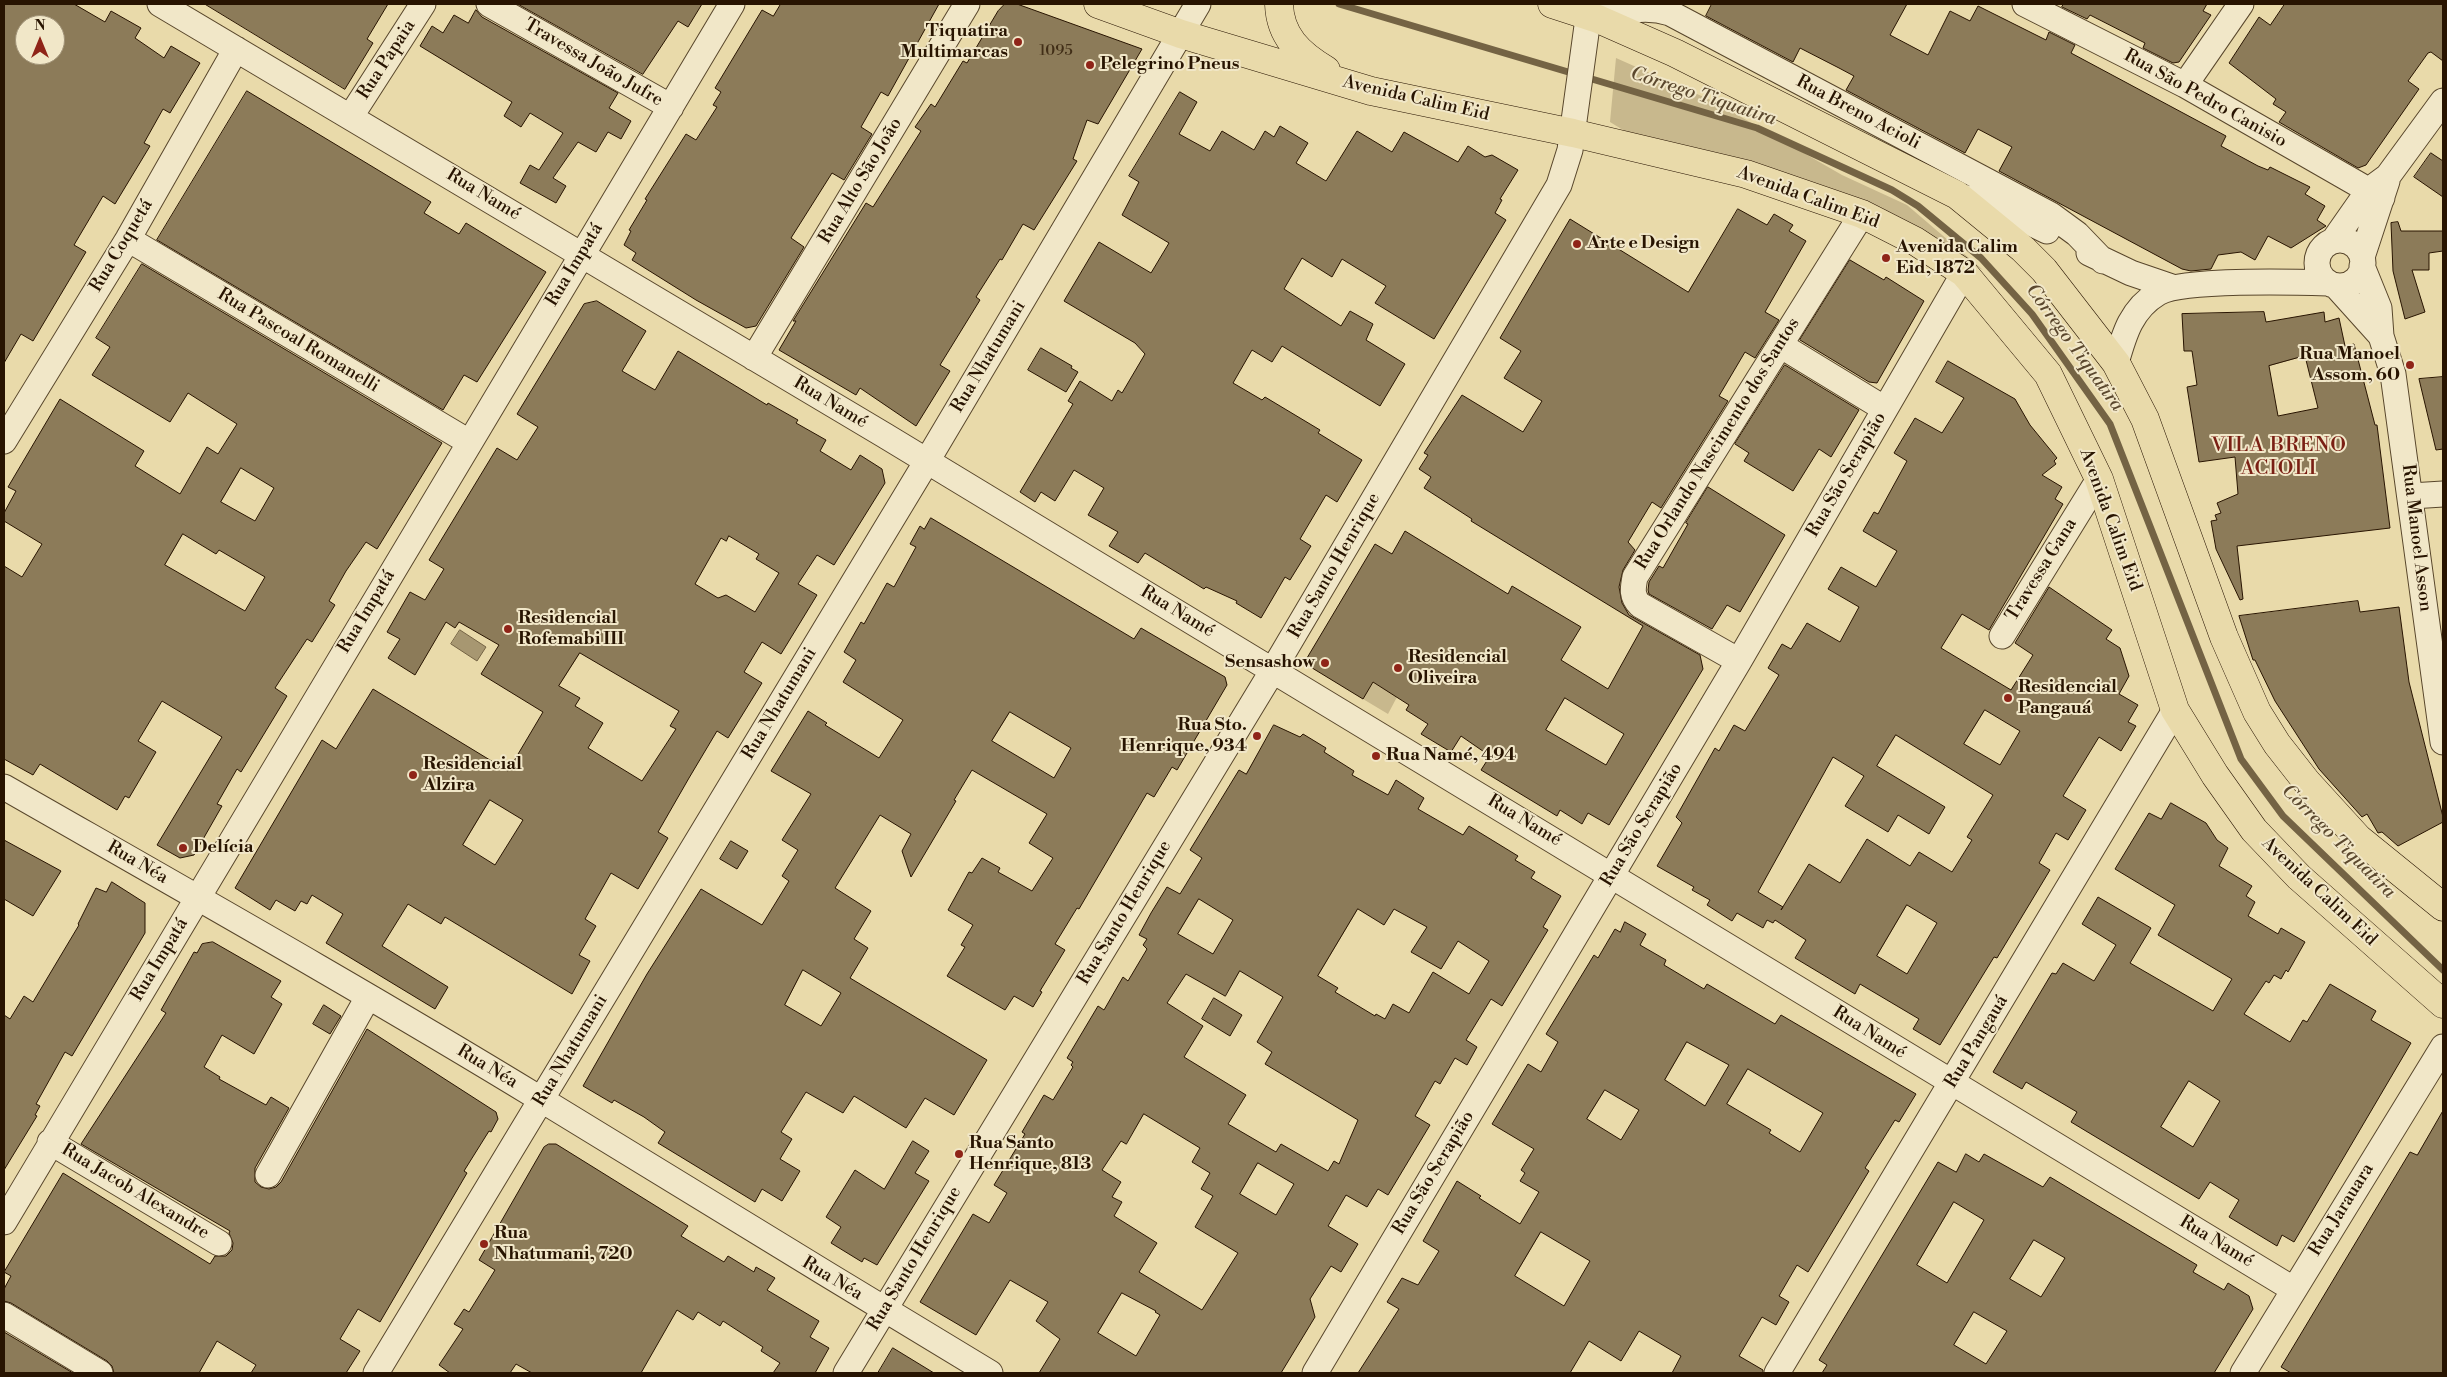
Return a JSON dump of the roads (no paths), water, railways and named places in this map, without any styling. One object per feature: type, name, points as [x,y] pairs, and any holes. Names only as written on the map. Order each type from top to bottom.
[{"type":"main road","name":"Avenida Calim Eid","points":[[1098,4],[1181,34],[1371,91],[1575,123],[1746,174],[1862,214],[1916,241],[1964,273],[2048,374],[2099,479],[2175,710],[2214,775],[2254,830],[2299,877],[2443,1004]]},
{"type":"main road","points":[[1279,4],[1283,29],[1300,53],[1330,72],[1371,91]]},
{"type":"main road","points":[[1552,4],[1592,13],[1957,195],[2023,249],[2044,270],[2116,363],[2145,419],[2224,637],[2257,712],[2277,744],[2306,781],[2358,838],[2443,907]]},
{"type":"street","name":"Rua Namé","points":[[160,4],[351,116],[927,461],[1612,874],[1952,1084],[2293,1289]]},
{"type":"street","name":"Rua Papaia","points":[[351,116],[423,4]]},
{"type":"street","name":"Travessa João Jufre","points":[[489,4],[671,107]]},
{"type":"street","name":"Rua Impatá","points":[[4,1222],[50,1142],[198,898],[732,4]]},
{"type":"street","name":"Rua Alto São João","points":[[754,358],[967,4]]},
{"type":"street","name":"Rua Nhatumani","points":[[376,1373],[927,461],[1198,4]]},
{"type":"street","name":"Rua São Pedro Canisio","points":[[2025,4],[2185,85],[2380,188]]},
{"type":"street","points":[[2185,85],[2242,4]]},
{"type":"street","name":"Rua Breno Acioli","points":[[1592,13],[1614,14],[1648,8],[1670,13],[2051,215],[2077,234],[2102,260]]},
{"type":"street","name":"Rua Santo Henrique","points":[[846,1373],[1273,670],[1559,185],[1570,150],[1583,54],[1592,13]]},
{"type":"street","name":"Rua Coquetá","points":[[4,441],[128,239],[236,49]]},
{"type":"street","name":"Rua Breno Acioli","points":[[2251,283],[2300,263],[2327,246],[2380,188],[2443,101]]},
{"type":"street","name":"Rua Breno Acioli","points":[[2362,262],[2380,188]]},
{"type":"street","name":"Rua Breno Acioli","points":[[1957,195],[2018,217],[2102,260],[2172,287]]},
{"type":"street","name":"Rua Orlando Nascimento dos Santos","points":[[1739,661],[1640,605],[1635,600],[1632,589],[1636,577],[1862,214]]},
{"type":"street","name":"Rua Pascoal Romanelli","points":[[128,239],[469,442]]},
{"type":"street","points":[[2352,243],[2358,249],[2362,262],[2354,281],[2332,284],[2317,268],[2317,259],[2327,246],[2352,243]]},
{"type":"street","name":"Rua Manoel Asson","points":[[2362,262],[2379,308],[2382,336],[2393,374],[2443,742]]},
{"type":"street","name":"Rua São Serapião","points":[[1315,1373],[1739,661],[1964,273]]},
{"type":"street","name":"Rua Breno Acioli","points":[[2116,363],[2125,330],[2133,317],[2144,304],[2158,293],[2172,287],[2251,283],[2332,284]]},
{"type":"street","name":"Rua Manoel Asson","points":[[2332,284],[2382,336]]},
{"type":"street","points":[[1780,344],[1885,409]]},
{"type":"street","name":"Travessa Gana","points":[[2002,636],[2099,479]]},
{"type":"street","points":[[2411,496],[2443,494]]},
{"type":"street","name":"Rua Pangauá","points":[[1777,1373],[2175,710]]},
{"type":"street","name":"Rua Néa","points":[[4,788],[198,898],[542,1099],[884,1310],[990,1373]]},
{"type":"street","points":[[268,1175],[368,997]]},
{"type":"street","name":"Rua Jarauara","points":[[2243,1373],[2443,1047]]},
{"type":"street","name":"Rua Jacob Alexandre","points":[[50,1142],[219,1243]]},
{"type":"street","points":[[4,1315],[100,1373]]},
{"type":"waterway","name":"Córrego Tiquatira","points":[[1339,4],[1757,128],[1892,190],[1918,206],[1981,258],[2032,314],[2110,424],[2241,759],[2283,816],[2443,970]]},
{"type":"place","name":"Tiquatira Multimarcas","points":[[1018,42]]},
{"type":"place","name":"Pelegrino Pneus","points":[[1090,65]]},
{"type":"place","name":"Arte e Design","points":[[1577,244]]},
{"type":"place","name":"Avenida Calim Eid, 1872","points":[[1886,258]]},
{"type":"place","name":"Rua Manoel Assom, 60","points":[[2410,365]]},
{"type":"place","name":"Residencial Rofemabi III","points":[[508,629]]},
{"type":"place","name":"Sensashow","points":[[1325,663]]},
{"type":"place","name":"Residencial Oliveira","points":[[1398,668]]},
{"type":"place","name":"Residencial Pangauá","points":[[2008,698]]},
{"type":"place","name":"Rua Sto. Henrique, 934","points":[[1257,736]]},
{"type":"place","name":"Rua Namé, 494","points":[[1376,756]]},
{"type":"place","name":"Residencial Alzira","points":[[413,775]]},
{"type":"place","name":"Delícia","points":[[183,848]]},
{"type":"place","name":"Rua Santo Henrique, 813","points":[[959,1154]]},
{"type":"place","name":"Rua Nhatumani, 720","points":[[484,1244]]},
{"type":"district","name":"VILA BRENO ACIOLI","points":[[2279,458]]}]
